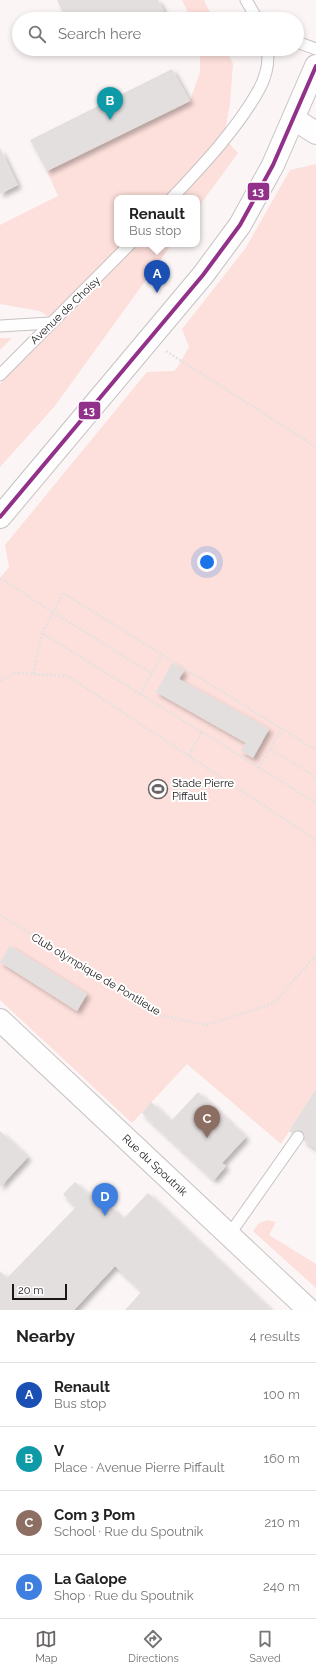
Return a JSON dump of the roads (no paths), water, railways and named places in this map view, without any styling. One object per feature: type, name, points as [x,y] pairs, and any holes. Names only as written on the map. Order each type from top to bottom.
[{"type":"street","points":[[0,518],[204,275],[240,224],[274,165],[316,66]]},
{"type":"street","points":[[294,119],[316,133]]},
{"type":"street","name":"Rue du Spoutnik","points":[[0,1020],[309,1310]]},
{"type":"lane","points":[[246,0],[253,12]]},
{"type":"lane","points":[[304,45],[316,49]]},
{"type":"lane","points":[[175,195],[233,127],[258,92],[269,60],[268,56]]},
{"type":"lane","name":"Avenue de Choisy","points":[[0,375],[127,247]]},
{"type":"lane","points":[[0,326],[50,323]]},
{"type":"lane","points":[[229,1235],[298,1137]]},
{"type":"place","name":"V","points":[[110,120]]},
{"type":"place","name":"Renault","points":[[157,293]]},
{"type":"place","name":"Stade Pierre Piffault","points":[[158,789]]},
{"type":"place","name":"Com 3 Pom","points":[[207,1138]]},
{"type":"place","name":"La Galope","points":[[105,1216]]}]
